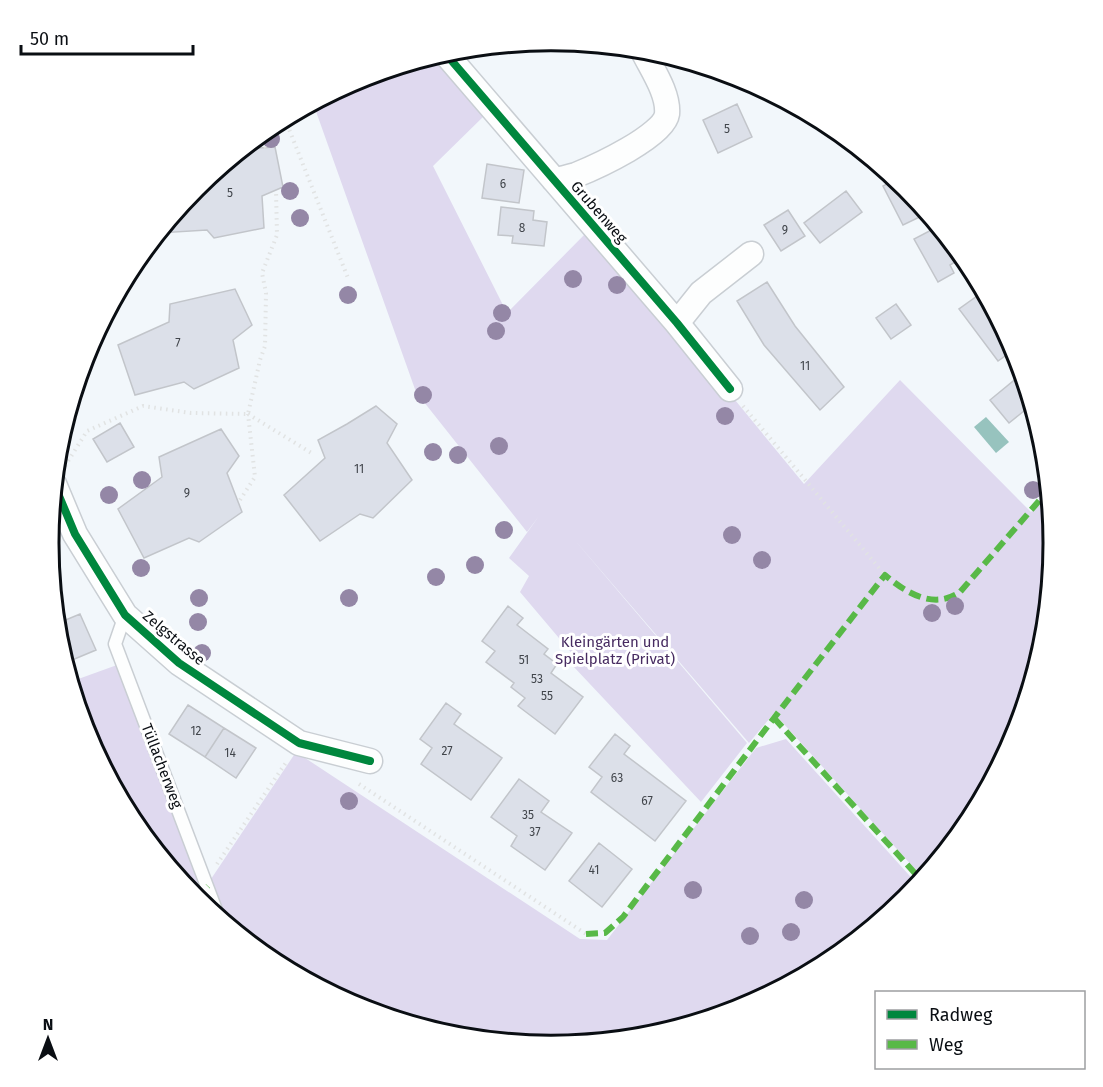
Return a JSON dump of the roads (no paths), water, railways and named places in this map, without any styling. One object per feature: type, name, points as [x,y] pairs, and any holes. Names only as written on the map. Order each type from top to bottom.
[{"type":"street","points":[[554,180],[576,175],[618,155],[656,131],[667,117],[666,102],[647,60]]},
{"type":"street","name":"Grubenweg","points":[[453,61],[677,322],[730,389]]},
{"type":"street","points":[[677,322],[701,293],[751,254]]},
{"type":"street","name":"Zelgstrasse","points":[[62,493],[75,534],[125,615],[179,663],[299,743],[370,760]]},
{"type":"lane","name":"Tüllacherweg","points":[[125,615],[115,644],[213,901]]},
{"type":"park label","name":"Kleingärten und Spielplatz (Privat)","points":[[615,650]]}]
